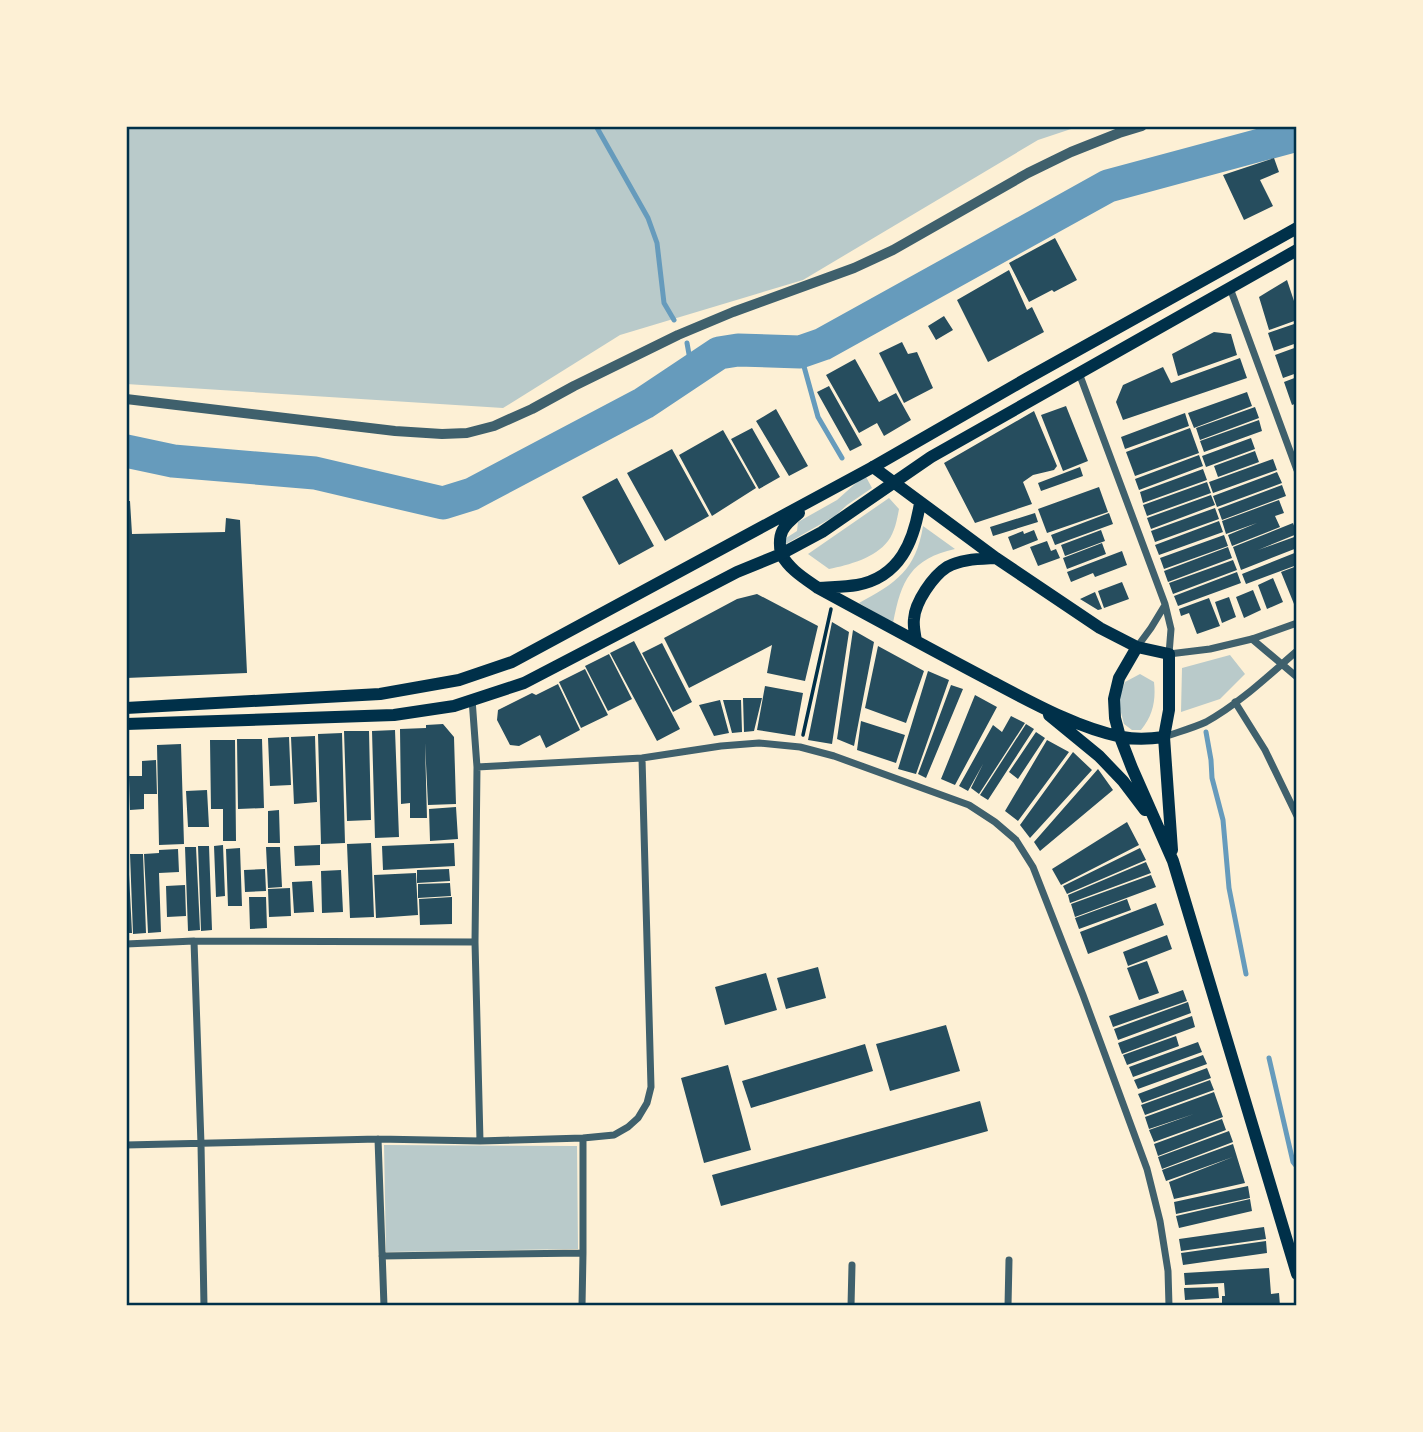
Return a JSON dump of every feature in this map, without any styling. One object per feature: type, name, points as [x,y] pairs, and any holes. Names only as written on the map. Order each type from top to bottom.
[{"type":"main road","points":[[126,708],[380,694],[459,680],[512,662],[873,467],[1297,228]]},
{"type":"main road","points":[[126,724],[394,715],[453,706],[524,683],[737,572],[781,554],[822,532],[931,457],[1297,250]]},
{"type":"main road","points":[[873,467],[996,558],[1100,628],[1137,647],[1169,654],[1169,710],[1164,737],[1173,861]]},
{"type":"main road","points":[[827,492],[785,525],[779,543],[786,562],[818,589],[1038,706],[1120,737],[1135,740],[1164,737]]},
{"type":"main road","points":[[818,589],[859,585],[880,577],[898,562],[910,544],[920,503]]},
{"type":"main road","points":[[916,641],[914,618],[930,583],[947,567],[969,560],[996,558]]},
{"type":"main road","points":[[1137,647],[1119,678],[1114,699],[1115,718],[1120,737],[1173,861],[1297,1274]]},
{"type":"main road","points":[[1038,706],[1100,756],[1157,826]]},
{"type":"street","points":[[126,398],[395,431],[467,433],[494,426],[678,335],[813,284],[893,250],[1028,173],[1071,152],[1142,126]]},
{"type":"street","points":[[1230,288],[1297,470]]},
{"type":"street","points":[[1079,373],[1165,604],[1171,629],[1169,654],[1210,649],[1251,639],[1297,623]]},
{"type":"street","points":[[1137,647],[1165,604]]},
{"type":"street","points":[[1251,639],[1297,677]]},
{"type":"street","points":[[1164,737],[1207,721],[1235,702],[1297,650]]},
{"type":"street","points":[[472,699],[477,768],[475,942],[480,1141]]},
{"type":"street","points":[[1235,702],[1265,750],[1297,816]]},
{"type":"street","points":[[477,768],[642,758],[759,743],[800,747],[834,756],[969,805],[995,822],[1016,840],[1033,867],[1147,1169],[1160,1221],[1168,1271],[1169,1306]]},
{"type":"street","points":[[126,1145],[378,1139],[480,1141],[583,1138],[614,1135],[628,1127],[638,1118],[647,1103],[651,1087],[642,758]]},
{"type":"street","points":[[194,942],[204,1306]]},
{"type":"street","points":[[126,944],[475,942]]},
{"type":"street","points":[[582,1306],[583,1138]]},
{"type":"street","points":[[378,1139],[384,1306]]},
{"type":"street","points":[[382,1256],[583,1252]]},
{"type":"street","points":[[1008,1306],[1009,1260]]},
{"type":"street","points":[[851,1306],[852,1265]]},
{"type":"path","points":[[800,747],[834,597]]},
{"type":"shaded area","points":[[126,126],[1080,126],[1038,140],[803,280],[620,335],[503,408],[126,384]]},
{"type":"shaded area","points":[[865,475],[872,488],[835,516],[784,545],[783,540],[797,531],[798,522],[837,500]]},
{"type":"shaded area","points":[[889,498],[899,509],[894,530],[883,547],[876,552],[853,563],[829,569],[808,554]]},
{"type":"shaded area","points":[[923,526],[955,549],[940,553],[918,565],[905,583],[893,623],[859,603],[884,589],[902,573],[915,554]]},
{"type":"shaded area","points":[[1230,655],[1245,674],[1220,699],[1181,712],[1182,668]]},
{"type":"shaded area","points":[[1140,674],[1154,682],[1154,701],[1151,713],[1141,730],[1132,730],[1124,724],[1118,701],[1125,682]]},
{"type":"shaded area","points":[[384,1145],[577,1146],[578,1249],[386,1252]]},
{"type":"building","points":[[1274,158],[1279,172],[1260,180],[1273,206],[1244,220],[1223,175]]},
{"type":"building","points":[[1055,238],[1077,280],[1029,302],[1009,263]]},
{"type":"building","points":[[1009,270],[1027,310],[1032,307],[1044,332],[988,362],[957,300]]},
{"type":"building","points":[[1287,280],[1297,310],[1297,320],[1269,330],[1259,297]]},
{"type":"building","points":[[944,316],[953,330],[936,340],[928,326]]},
{"type":"building","points":[[1297,323],[1297,343],[1274,351],[1268,333]]},
{"type":"building","points":[[1214,332],[1231,334],[1237,355],[1178,376],[1172,354]]},
{"type":"building","points":[[902,342],[908,354],[917,352],[933,388],[904,403],[879,353]]},
{"type":"building","points":[[1297,347],[1297,373],[1283,378],[1275,355]]},
{"type":"building","points":[[1240,358],[1247,378],[1123,420],[1116,402],[1123,385],[1163,367],[1171,383]]},
{"type":"building","points":[[855,359],[879,402],[896,393],[911,420],[884,436],[877,423],[859,433],[826,375]]},
{"type":"building","points":[[1297,377],[1297,403],[1292,405],[1284,382]]},
{"type":"building","points":[[829,386],[862,445],[850,451],[817,392]]},
{"type":"building","points":[[1247,392],[1252,406],[1194,428],[1188,413]]},
{"type":"building","points":[[1066,406],[1088,461],[1063,471],[1041,415]]},
{"type":"building","points":[[1255,407],[1259,418],[1200,440],[1196,428]]},
{"type":"building","points":[[776,409],[808,466],[789,476],[756,421]]},
{"type":"building","points":[[1034,411],[1057,466],[1054,470],[1033,475],[1023,482],[1032,504],[975,523],[944,463]]},
{"type":"building","points":[[1185,413],[1189,426],[1125,449],[1121,437]]},
{"type":"building","points":[[1259,420],[1262,431],[1204,452],[1200,441]]},
{"type":"building","points":[[752,428],[780,477],[759,489],[731,439]]},
{"type":"building","points":[[1190,428],[1199,453],[1135,476],[1126,452]]},
{"type":"building","points":[[723,430],[756,488],[712,516],[679,455]]},
{"type":"building","points":[[1251,438],[1255,449],[1206,467],[1202,456]]},
{"type":"building","points":[[672,449],[709,516],[665,541],[627,473]]},
{"type":"building","points":[[1255,451],[1259,462],[1218,477],[1214,466]]},
{"type":"building","points":[[1199,455],[1203,466],[1139,490],[1135,479]]},
{"type":"building","points":[[1273,459],[1277,470],[1213,493],[1209,482]]},
{"type":"building","points":[[1080,467],[1083,476],[1041,491],[1038,483]]},
{"type":"building","points":[[1203,469],[1207,480],[1143,503],[1140,492]]},
{"type":"building","points":[[1277,472],[1282,483],[1217,507],[1213,496]]},
{"type":"building","points":[[617,478],[654,546],[619,565],[582,497]]},
{"type":"building","points":[[1207,482],[1211,493],[1147,516],[1143,505]]},
{"type":"building","points":[[1282,485],[1286,496],[1222,520],[1218,509]]},
{"type":"building","points":[[1099,487],[1108,512],[1047,533],[1038,509]]},
{"type":"building","points":[[1211,495],[1215,505],[1151,529],[1147,518]]},
{"type":"building","points":[[1279,500],[1284,513],[1275,516],[1280,527],[1232,546],[1228,535],[1257,523],[1226,534],[1222,521]]},
{"type":"building","points":[[126,501],[130,501],[132,534],[225,532],[226,518],[240,520],[247,673],[126,678]]},
{"type":"building","points":[[1215,508],[1219,519],[1155,542],[1151,531]]},
{"type":"building","points":[[1035,513],[1038,522],[993,536],[990,527]]},
{"type":"building","points":[[1109,513],[1113,524],[1055,545],[1051,535]]},
{"type":"building","points":[[1219,521],[1223,532],[1159,555],[1155,545]]},
{"type":"building","points":[[1293,523],[1297,534],[1258,550],[1297,536],[1297,548],[1241,570],[1233,547]]},
{"type":"building","points":[[1034,530],[1038,540],[1013,550],[1008,537]]},
{"type":"building","points":[[1101,530],[1105,541],[1065,556],[1061,545]]},
{"type":"building","points":[[1224,535],[1228,546],[1164,569],[1160,558]]},
{"type":"building","points":[[1047,541],[1051,551],[1056,549],[1060,558],[1038,566],[1030,547]]},
{"type":"building","points":[[1102,543],[1106,554],[1067,569],[1063,558]]},
{"type":"building","points":[[1228,547],[1232,558],[1168,582],[1164,571]]},
{"type":"building","points":[[1122,551],[1127,565],[1095,577],[1093,573],[1071,582],[1067,572]]},
{"type":"building","points":[[1297,552],[1297,565],[1246,584],[1242,574]]},
{"type":"building","points":[[1233,560],[1237,570],[1173,594],[1169,583]]},
{"type":"building","points":[[1297,566],[1297,603],[1294,604],[1281,572]]},
{"type":"building","points":[[1237,572],[1241,583],[1178,606],[1174,596]]},
{"type":"building","points":[[1273,578],[1283,602],[1267,609],[1258,585]]},
{"type":"building","points":[[1122,582],[1129,599],[1104,608],[1098,591]]},
{"type":"building","points":[[1253,590],[1261,610],[1244,618],[1236,597]]},
{"type":"building","points":[[1095,592],[1102,609],[1098,610],[1080,599]]},
{"type":"building","points":[[757,594],[818,626],[805,681],[767,673],[772,645],[689,688],[664,638],[737,599]]},
{"type":"building","points":[[1229,597],[1236,617],[1222,623],[1215,602]]},
{"type":"building","points":[[1209,598],[1220,626],[1197,634],[1189,613],[1181,616],[1179,609]]},
{"type":"building","points":[[832,622],[849,632],[832,744],[808,740]]},
{"type":"building","points":[[853,630],[874,642],[854,746],[837,739]]},
{"type":"building","points":[[634,641],[680,729],[657,741],[610,653]]},
{"type":"building","points":[[662,643],[692,702],[673,712],[642,653]]},
{"type":"building","points":[[878,646],[924,671],[906,723],[865,708]]},
{"type":"building","points":[[609,654],[632,699],[608,711],[585,666]]},
{"type":"building","points":[[585,669],[608,715],[581,728],[559,682]]},
{"type":"building","points":[[928,671],[949,680],[916,774],[898,769]]},
{"type":"building","points":[[558,684],[580,730],[546,748],[540,735],[519,746],[510,745],[497,720],[498,710]]},
{"type":"building","points":[[951,685],[963,689],[926,778],[918,774]]},
{"type":"building","points":[[765,686],[803,693],[795,736],[757,730]]},
{"type":"building","points":[[975,695],[997,707],[955,785],[941,779]]},
{"type":"building","points":[[743,698],[762,698],[754,731],[744,732]]},
{"type":"building","points":[[720,700],[729,733],[714,736],[699,705]]},
{"type":"building","points":[[723,700],[741,700],[742,732],[732,733]]},
{"type":"building","points":[[1011,716],[1025,723],[979,794],[971,788],[983,764],[968,791],[959,786],[993,725],[1002,732]]},
{"type":"building","points":[[861,721],[905,735],[896,763],[857,750]]},
{"type":"building","points":[[443,724],[454,737],[456,804],[428,805],[425,743],[427,818],[410,818],[410,803],[401,804],[400,729]]},
{"type":"building","points":[[1026,724],[1034,729],[988,800],[980,795]]},
{"type":"building","points":[[395,730],[399,837],[375,838],[372,731]]},
{"type":"building","points":[[344,731],[369,731],[371,820],[347,821]]},
{"type":"building","points":[[1036,732],[1045,738],[1018,779],[1009,772]]},
{"type":"building","points":[[342,733],[345,843],[321,844],[318,734]]},
{"type":"building","points":[[315,736],[317,802],[294,804],[291,737]]},
{"type":"building","points":[[289,737],[291,785],[270,786],[268,738]]},
{"type":"building","points":[[237,739],[262,739],[264,808],[238,809]]},
{"type":"building","points":[[210,740],[235,740],[236,841],[223,841],[223,809],[211,809]]},
{"type":"building","points":[[1047,740],[1069,752],[1018,821],[1005,811]]},
{"type":"building","points":[[181,744],[184,844],[159,845],[157,745]]},
{"type":"building","points":[[1073,752],[1092,770],[1030,838],[1020,825]]},
{"type":"building","points":[[156,760],[157,794],[144,794],[144,809],[130,810],[129,776],[142,776],[142,761]]},
{"type":"building","points":[[1098,769],[1113,790],[1040,851],[1034,842]]},
{"type":"building","points":[[207,790],[209,827],[188,827],[186,791]]},
{"type":"building","points":[[128,797],[129,846],[126,846]]},
{"type":"building","points":[[456,807],[458,839],[430,841],[429,809]]},
{"type":"building","points":[[279,810],[280,843],[268,843],[268,811]]},
{"type":"building","points":[[1127,822],[1139,845],[1061,885],[1052,869]]},
{"type":"building","points":[[371,843],[374,917],[350,918],[347,844]]},
{"type":"building","points":[[454,843],[455,866],[383,870],[382,846]]},
{"type":"building","points":[[223,845],[225,896],[216,897],[214,846]]},
{"type":"building","points":[[320,845],[320,865],[295,866],[294,846]]},
{"type":"building","points":[[198,846],[209,846],[212,930],[201,931]]},
{"type":"building","points":[[185,847],[196,847],[200,930],[188,931]]},
{"type":"building","points":[[266,847],[280,847],[282,887],[268,888]]},
{"type":"building","points":[[240,848],[242,906],[228,906],[226,849]]},
{"type":"building","points":[[1140,848],[1146,860],[1067,894],[1063,886]]},
{"type":"building","points":[[178,849],[179,872],[159,873],[161,932],[148,933],[144,854]]},
{"type":"building","points":[[130,854],[143,854],[146,933],[133,934]]},
{"type":"building","points":[[128,855],[132,933],[126,933]]},
{"type":"building","points":[[1146,862],[1151,873],[1070,903],[1068,895]]},
{"type":"building","points":[[265,869],[266,891],[245,892],[244,870]]},
{"type":"building","points":[[449,869],[450,881],[417,883],[417,870]]},
{"type":"building","points":[[341,870],[343,912],[322,913],[321,871]]},
{"type":"building","points":[[416,873],[418,915],[376,918],[374,875]]},
{"type":"building","points":[[1151,875],[1156,887],[1075,917],[1071,904]]},
{"type":"building","points":[[312,881],[314,912],[294,913],[292,882]]},
{"type":"building","points":[[450,883],[451,896],[418,898],[418,884]]},
{"type":"building","points":[[185,885],[186,916],[167,917],[166,886]]},
{"type":"building","points":[[290,888],[291,916],[269,917],[268,889]]},
{"type":"building","points":[[249,897],[266,897],[267,928],[250,929]]},
{"type":"building","points":[[452,897],[452,924],[420,925],[419,899]]},
{"type":"building","points":[[1127,899],[1131,910],[1079,929],[1075,918]]},
{"type":"building","points":[[1156,903],[1164,925],[1088,954],[1080,932]]},
{"type":"building","points":[[1167,935],[1172,949],[1128,966],[1123,952]]},
{"type":"building","points":[[1147,961],[1159,993],[1139,1000],[1127,968]]},
{"type":"building","points":[[818,967],[826,998],[786,1009],[777,978]]},
{"type":"building","points":[[766,973],[777,1010],[725,1025],[715,987]]},
{"type":"building","points":[[1183,990],[1187,1001],[1113,1027],[1109,1016]]},
{"type":"building","points":[[1188,1002],[1191,1013],[1118,1040],[1114,1029]]},
{"type":"building","points":[[1192,1016],[1195,1027],[1122,1054],[1118,1043]]},
{"type":"building","points":[[946,1025],[960,1071],[890,1091],[876,1044]]},
{"type":"building","points":[[1176,1036],[1179,1046],[1127,1065],[1123,1055]]},
{"type":"building","points":[[1198,1042],[1202,1052],[1133,1077],[1129,1067]]},
{"type":"building","points":[[865,1044],[873,1071],[751,1108],[742,1081]]},
{"type":"building","points":[[1203,1055],[1207,1064],[1138,1089],[1134,1080]]},
{"type":"building","points":[[728,1065],[751,1150],[704,1163],[681,1078]]},
{"type":"building","points":[[1207,1068],[1211,1078],[1142,1103],[1138,1094]]},
{"type":"building","points":[[1210,1080],[1214,1090],[1145,1115],[1141,1105]]},
{"type":"building","points":[[1214,1092],[1223,1117],[1154,1142],[1149,1130],[1194,1114],[1149,1129],[1145,1117]]},
{"type":"building","points":[[980,1101],[988,1131],[721,1206],[712,1175]]},
{"type":"building","points":[[1222,1119],[1226,1130],[1158,1156],[1154,1144]]},
{"type":"building","points":[[1229,1131],[1233,1142],[1162,1169],[1158,1157]]},
{"type":"building","points":[[1233,1144],[1245,1183],[1174,1199],[1169,1182],[1233,1157],[1166,1181],[1162,1170]]},
{"type":"building","points":[[1248,1186],[1250,1198],[1176,1214],[1174,1202]]},
{"type":"building","points":[[1250,1199],[1252,1211],[1179,1228],[1176,1216]]},
{"type":"building","points":[[1264,1227],[1266,1239],[1181,1251],[1179,1239]]},
{"type":"building","points":[[1266,1241],[1267,1253],[1183,1265],[1181,1253]]},
{"type":"building","points":[[1269,1268],[1271,1294],[1279,1293],[1280,1306],[1222,1306],[1222,1296],[1225,1296],[1224,1283],[1185,1285],[1184,1273]]},
{"type":"building","points":[[1218,1287],[1219,1298],[1185,1300],[1184,1288]]},
{"type":"waterway","points":[[596,126],[648,218],[657,243],[664,303],[674,320]]},
{"type":"waterway","points":[[126,451],[173,461],[315,473],[443,503],[472,494],[644,403],[719,353],[738,350],[800,352],[823,344],[1108,186],[1297,135]]},
{"type":"waterway","points":[[687,343],[692,371]]},
{"type":"waterway","points":[[800,352],[818,417],[842,458]]},
{"type":"waterway","points":[[1206,732],[1212,778],[1223,820],[1229,888],[1246,974]]},
{"type":"waterway","points":[[1269,1058],[1293,1162],[1297,1167]]}]
